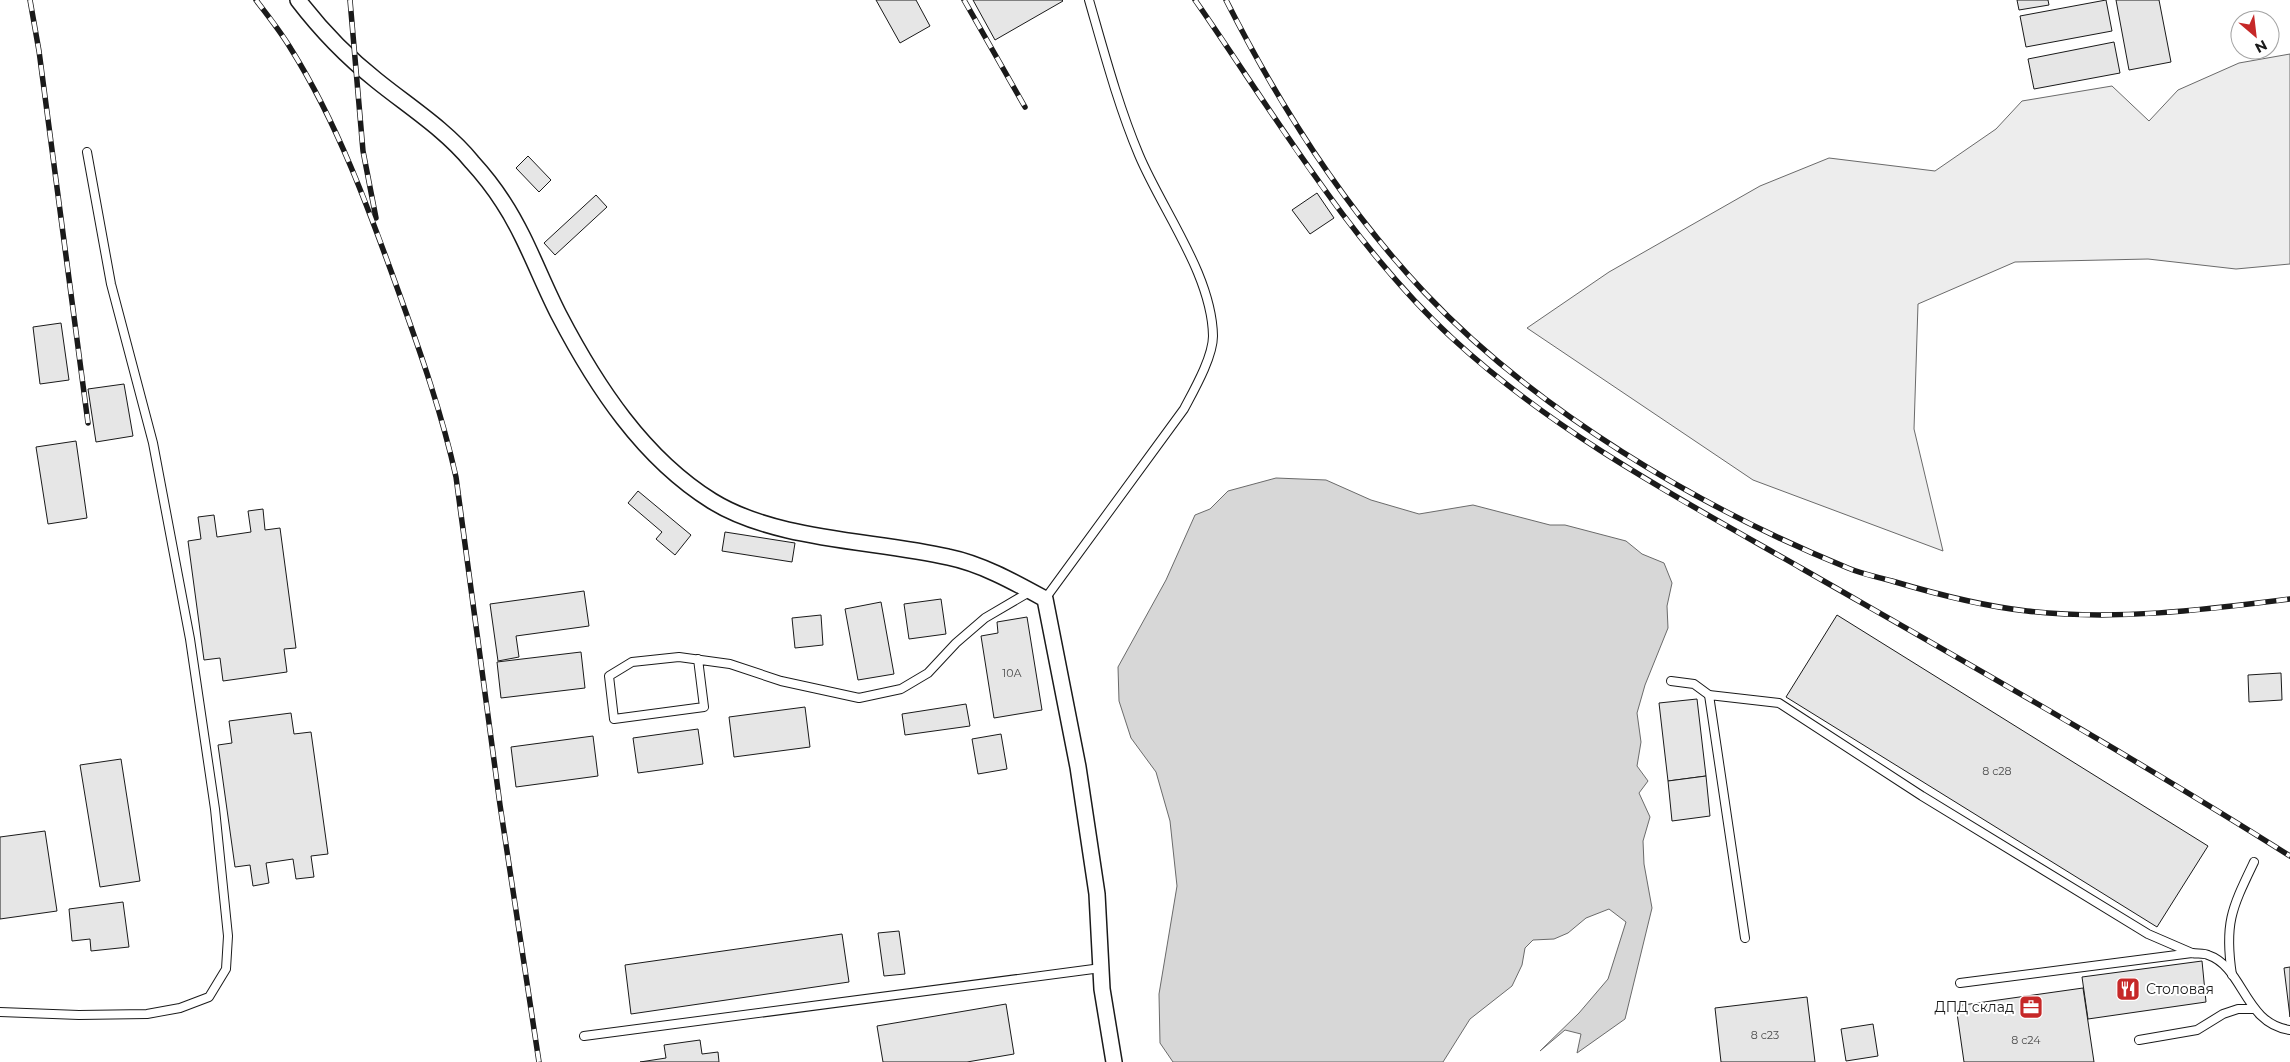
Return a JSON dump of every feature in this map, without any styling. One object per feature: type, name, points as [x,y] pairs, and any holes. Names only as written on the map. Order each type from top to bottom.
[{"type":"street","points":[[298,0],[333,41],[356,63],[440,130],[470,159],[487,180],[503,201],[587,366],[621,416],[668,467],[711,500],[755,520],[792,530],[950,557],[1013,580],[1045,599],[1078,767],[1087,826],[1097,894],[1102,989],[1114,1062]]},
{"type":"lane","points":[[1045,599],[1184,409],[1202,376],[1214,338],[1210,306],[1193,261],[1139,155],[1089,0]]},
{"type":"lane","points":[[0,1012],[79,1015],[148,1014],[180,1008],[209,997],[226,969],[228,936],[216,818],[190,639],[153,443],[111,284],[87,152]]},
{"type":"lane","points":[[698,659],[704,707],[614,719],[609,676],[632,662],[679,657],[698,659],[730,664],[781,681],[859,698],[901,689],[928,673],[956,643],[985,618],[1031,591]]},
{"type":"lane","points":[[1670,681],[1694,684],[1709,695],[1779,704],[1922,796],[2140,929],[2192,953]]},
{"type":"lane","points":[[1709,695],[1745,938]]},
{"type":"lane","points":[[2232,975],[2228,932],[2234,904],[2254,862]]},
{"type":"lane","points":[[1960,983],[2192,953],[2209,955],[2232,975],[2254,1009],[2268,1023],[2290,1030]]},
{"type":"lane","points":[[584,1036],[1101,968]]},
{"type":"lane","points":[[2139,1040],[2197,1030],[2223,1014],[2238,1009],[2254,1009]]},
{"type":"shaded area","points":[[2290,54],[2290,264],[2236,269],[2148,259],[2015,262],[1918,304],[1914,429],[1943,551],[1753,480],[1527,328],[1609,272],[1760,186],[1829,158],[1935,171],[1996,129],[2022,101],[2112,86],[2149,121],[2178,90],[2239,63],[2256,60],[2280,60],[2280,56]]},
{"type":"shaded area","points":[[1276,478],[1326,480],[1371,500],[1419,514],[1473,505],[1550,525],[1565,525],[1626,541],[1642,554],[1664,563],[1672,583],[1667,606],[1668,628],[1645,685],[1637,713],[1641,742],[1637,766],[1648,781],[1639,793],[1650,817],[1643,841],[1644,864],[1652,908],[1625,1019],[1577,1053],[1581,1034],[1565,1030],[1540,1051],[1579,1013],[1608,979],[1626,922],[1609,909],[1586,918],[1568,933],[1554,939],[1533,940],[1525,948],[1522,965],[1512,986],[1470,1019],[1443,1062],[1173,1062],[1160,1043],[1159,994],[1177,886],[1170,821],[1156,772],[1131,738],[1119,701],[1118,667],[1166,580],[1195,515],[1210,509],[1228,491]]},
{"type":"building","points":[[876,0],[916,0],[930,26],[900,43]]},
{"type":"building","points":[[973,0],[1062,0],[1063,1],[995,40]]},
{"type":"building","points":[[2017,0],[2048,0],[2049,5],[2019,10]]},
{"type":"building","points":[[2106,0],[2112,31],[2026,47],[2020,16]]},
{"type":"building","points":[[2116,0],[2159,0],[2171,62],[2129,70]]},
{"type":"building","points":[[2114,42],[2120,73],[2034,89],[2028,59]]},
{"type":"building","points":[[528,156],[551,180],[539,192],[516,168]]},
{"type":"building","points":[[1317,193],[1334,218],[1310,234],[1292,210]]},
{"type":"building","points":[[596,195],[607,207],[555,255],[544,243]]},
{"type":"building","points":[[61,323],[69,380],[40,384],[33,327]]},
{"type":"building","points":[[124,384],[133,436],[96,442],[88,389]]},
{"type":"building","points":[[76,441],[87,518],[48,524],[36,447]]},
{"type":"building","points":[[638,491],[691,535],[675,555],[656,539],[662,532],[628,503]]},
{"type":"building","points":[[263,509],[265,530],[280,528],[296,648],[284,649],[287,672],[223,681],[220,658],[204,660],[188,541],[201,539],[198,517],[214,515],[217,537],[251,532],[248,511]]},
{"type":"building","points":[[725,532],[795,543],[792,562],[722,551]]},
{"type":"building","points":[[584,591],[589,626],[516,636],[519,657],[498,661],[490,604]]},
{"type":"building","points":[[941,599],[946,634],[909,639],[904,604]]},
{"type":"building","points":[[881,602],[894,674],[858,680],[845,609]]},
{"type":"building","points":[[821,615],[823,645],[795,648],[792,618]]},
{"type":"building","points":[[1837,615],[2208,846],[2157,927],[1786,697]]},
{"type":"building","points":[[1027,617],[1042,710],[994,718],[981,636],[998,633],[997,622]]},
{"type":"building","points":[[581,652],[585,688],[501,698],[497,662]]},
{"type":"building","points":[[2281,673],[2282,700],[2249,702],[2248,675]]},
{"type":"building","points":[[1697,699],[1706,776],[1668,781],[1659,703]]},
{"type":"building","points":[[966,704],[970,726],[905,735],[902,714]]},
{"type":"building","points":[[805,707],[810,747],[734,757],[729,717]]},
{"type":"building","points":[[291,713],[294,734],[311,732],[328,854],[311,856],[314,877],[296,879],[293,859],[266,863],[269,883],[253,886],[250,865],[235,867],[218,745],[232,743],[229,721]]},
{"type":"building","points":[[698,729],[703,764],[638,773],[633,738]]},
{"type":"building","points":[[1001,734],[1007,769],[978,774],[972,739]]},
{"type":"building","points":[[593,736],[598,776],[516,787],[511,747]]},
{"type":"building","points":[[121,759],[140,881],[100,887],[80,765]]},
{"type":"building","points":[[1706,776],[1710,816],[1672,821],[1668,781]]},
{"type":"building","points":[[45,831],[57,911],[0,919],[0,837]]},
{"type":"building","points":[[123,902],[129,947],[91,951],[90,939],[72,941],[69,909]]},
{"type":"building","points":[[899,931],[905,974],[884,976],[878,933]]},
{"type":"building","points":[[842,934],[849,982],[631,1014],[625,965]]},
{"type":"building","points":[[2202,961],[2206,1002],[2088,1019],[2082,977]]},
{"type":"building","points":[[2290,967],[2290,1017],[2284,968]]},
{"type":"building","points":[[2083,988],[2094,1062],[1964,1062],[1956,1006]]},
{"type":"building","points":[[1807,997],[1815,1062],[1721,1062],[1715,1008]]},
{"type":"building","points":[[1006,1004],[1014,1054],[967,1062],[883,1062],[877,1026]]},
{"type":"building","points":[[1873,1024],[1878,1056],[1846,1061],[1841,1029]]},
{"type":"building","points":[[700,1040],[702,1054],[718,1052],[719,1062],[640,1062],[666,1058],[664,1045]]},
{"type":"railway","points":[[30,0],[39,51],[88,423]]},
{"type":"railway","points":[[256,0],[283,36],[308,78],[338,137],[376,230],[431,384],[444,430],[456,477],[500,805],[539,1062]]},
{"type":"railway","points":[[350,0],[363,151],[376,218]]},
{"type":"railway","points":[[964,0],[1025,107]]},
{"type":"railway","points":[[1195,0],[1315,176],[1380,262],[1452,338],[1492,372],[1533,404],[1620,463],[2047,709],[2290,856]]},
{"type":"railway","points":[[1226,0],[1268,78],[1315,154],[1367,226],[1425,293],[1469,336],[1517,377],[1568,416],[1622,452],[1678,485],[1792,544],[1853,570],[1976,603],[2027,611],[2093,615],[2159,613],[2290,599]]},
{"type":"place","name":"Столовая","points":[[2128,989]]},
{"type":"place","name":"ДПД склад","points":[[2031,1007]]}]
